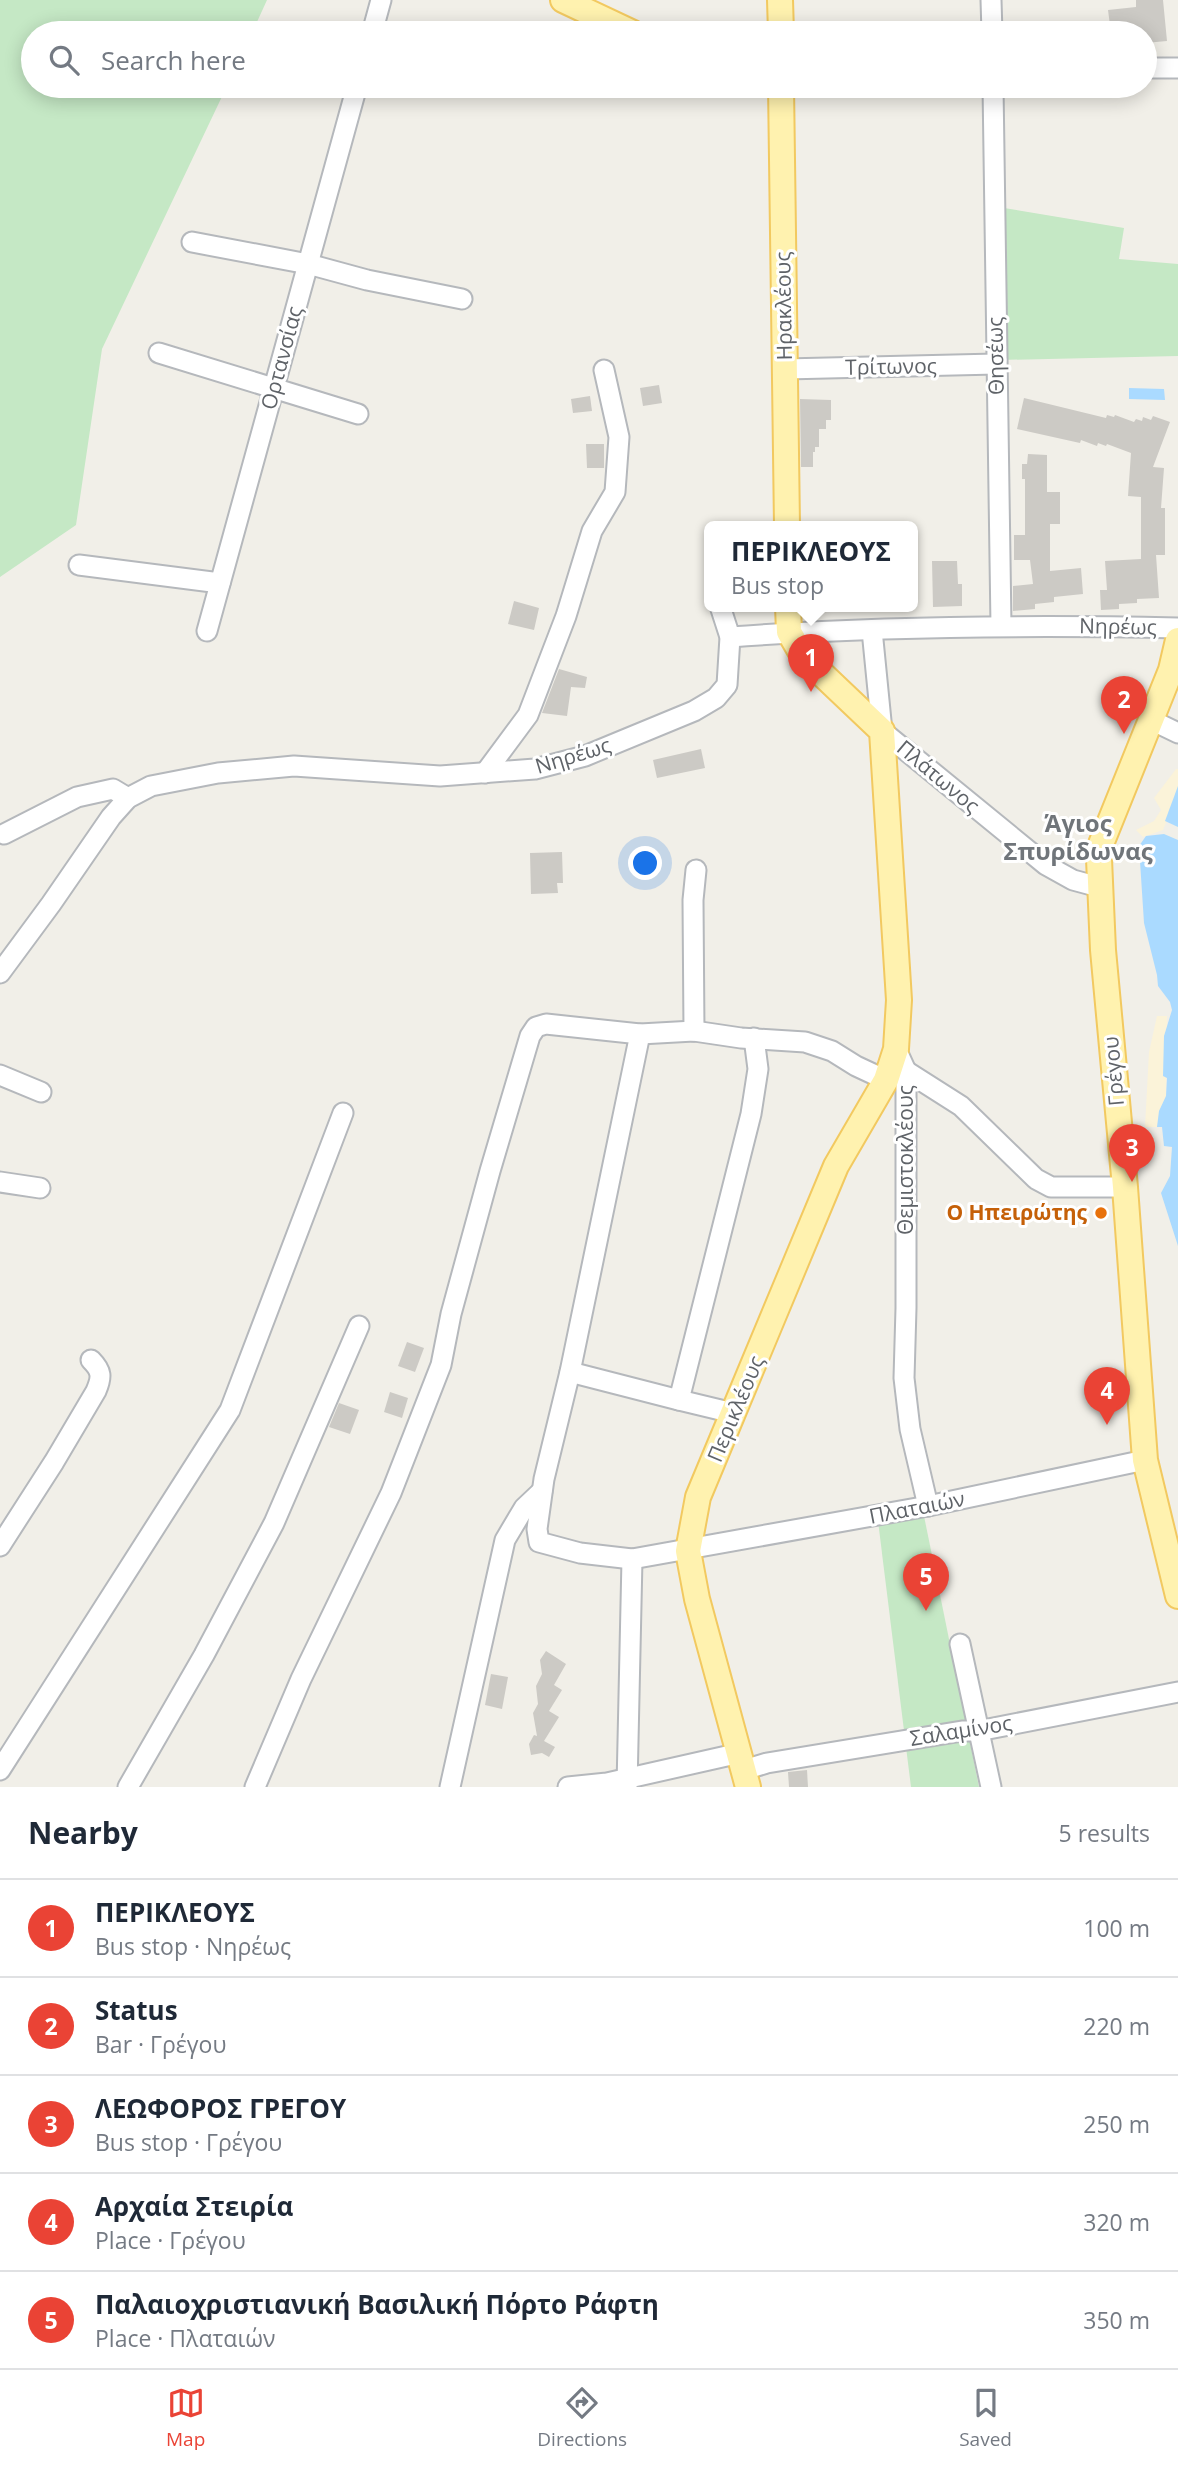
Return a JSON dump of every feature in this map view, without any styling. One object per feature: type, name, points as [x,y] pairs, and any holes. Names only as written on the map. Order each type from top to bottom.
[{"type":"main road","points":[[563,0],[608,21]]},
{"type":"main road","points":[[780,0],[780,21]]},
{"type":"main road","name":"Ηρακλέους","points":[[781,98],[787,521]]},
{"type":"main road","points":[[788,612],[789,632],[803,656],[882,731]]},
{"type":"main road","name":"Γρέγου","points":[[1178,640],[1171,670],[1101,844],[1099,887],[1145,1460],[1178,1596]]},
{"type":"main road","name":"Θεμιστοκλέους","points":[[882,731],[899,1000],[896,1067]]},
{"type":"main road","name":"Περικλέους","points":[[744,1770],[697,1599],[688,1551],[698,1497],[836,1166],[896,1067]]},
{"type":"street","points":[[375,21],[381,0]]},
{"type":"street","points":[[991,0],[992,21]]},
{"type":"street","points":[[1157,68],[1178,68]]},
{"type":"street","name":"Ορτανσίας","points":[[207,631],[354,98]]},
{"type":"street","name":"Θησέως","points":[[993,98],[1001,626]]},
{"type":"street","points":[[192,242],[308,264],[368,280],[463,299]]},
{"type":"street","points":[[159,354],[358,414]]},
{"type":"street","name":"Τρίτωνος","points":[[785,369],[996,364]]},
{"type":"street","points":[[485,773],[528,715],[566,617],[592,531],[615,492],[619,437],[604,370]]},
{"type":"street","points":[[79,565],[220,583]]},
{"type":"street","points":[[722,612],[730,636]]},
{"type":"street","name":"Νηρέως","points":[[0,973],[111,817],[128,798],[151,786],[218,773],[294,766],[440,776],[535,769],[585,756],[694,711],[716,698],[727,685],[730,636],[1001,626],[1178,628]]},
{"type":"street","points":[[872,630],[882,731]]},
{"type":"street","points":[[1151,720],[1178,733]]},
{"type":"street","name":"Πλάτωνος","points":[[882,731],[1038,860],[1073,880],[1099,887]]},
{"type":"street","points":[[4,834],[77,797],[113,789],[128,798]]},
{"type":"street","points":[[694,1031],[693,900],[696,870]]},
{"type":"street","points":[[255,1787],[301,1679],[391,1493],[441,1365],[483,1197],[530,1036],[536,1027],[546,1024],[640,1034],[694,1031],[805,1042],[831,1051],[856,1066],[896,1067],[961,1106],[1036,1179],[1051,1187],[1125,1187]]},
{"type":"street","points":[[450,1787],[505,1540],[524,1508],[542,1492],[640,1034]]},
{"type":"street","points":[[679,1400],[751,1114],[758,1069],[754,1038]]},
{"type":"street","name":"Θεμιστοκλέους","points":[[896,1067],[906,1308],[904,1378],[910,1429],[928,1506]]},
{"type":"street","points":[[0,1076],[41,1092]]},
{"type":"street","points":[[0,1770],[230,1410],[343,1113]]},
{"type":"street","points":[[0,1182],[40,1188]]},
{"type":"street","points":[[128,1787],[204,1655],[274,1523],[359,1326]]},
{"type":"street","points":[[0,1546],[96,1391],[101,1379],[100,1368],[91,1360]]},
{"type":"street","points":[[569,1372],[733,1413]]},
{"type":"street","name":"Πλαταιών","points":[[542,1492],[537,1529],[539,1542],[580,1553],[632,1559],[928,1506],[1145,1460]]},
{"type":"street","points":[[628,1783],[632,1559]]},
{"type":"street","points":[[960,1644],[991,1787]]},
{"type":"street","name":"Σαλαμίνος","points":[[568,1787],[744,1770],[767,1763],[962,1731],[978,1731],[1178,1692]]},
{"type":"green space","points":[[0,0],[267,0],[257,21],[21,21],[21,98],[221,98],[102,349],[76,525],[0,577]]},
{"type":"green space","points":[[998,207],[1124,228],[1119,259],[1178,264],[1178,356],[1000,360]]},
{"type":"green space","points":[[923,1511],[979,1787],[911,1787],[878,1521]]},
{"type":"sand","points":[[1176,769],[1178,793],[1163,830],[1143,837],[1136,830],[1154,821],[1161,810],[1154,798]]},
{"type":"sand","points":[[1157,1016],[1167,1016],[1166,1096],[1157,1127],[1145,1127],[1149,1052]]},
{"type":"water","points":[[1129,388],[1164,389],[1165,400],[1129,399]]},
{"type":"water","points":[[1178,786],[1178,827],[1165,821]]},
{"type":"water","points":[[1164,834],[1178,840],[1178,1246],[1161,1193],[1170,1176],[1172,1147],[1164,1146],[1162,1127],[1157,1127],[1159,1111],[1166,1096],[1167,1078],[1163,1076],[1164,1036],[1172,1010],[1170,1002],[1158,986],[1144,923],[1139,846],[1146,836]]},
{"type":"building","points":[[1136,0],[1163,0],[1167,41],[1157,42],[1157,21],[1109,21],[1108,10],[1136,7]]},
{"type":"building","points":[[659,385],[662,403],[643,406],[640,388]]},
{"type":"building","points":[[590,396],[592,411],[573,413],[571,399]]},
{"type":"building","points":[[1024,398],[1106,418],[1107,415],[1115,415],[1134,422],[1136,419],[1142,421],[1143,417],[1151,420],[1153,416],[1170,422],[1153,467],[1164,468],[1161,508],[1165,508],[1165,555],[1156,555],[1159,598],[1137,599],[1137,603],[1119,604],[1119,609],[1101,610],[1100,590],[1107,590],[1105,561],[1141,559],[1141,497],[1128,496],[1131,453],[1107,444],[1098,443],[1097,446],[1081,440],[1080,443],[1017,429]]},
{"type":"building","points":[[800,399],[831,400],[831,420],[826,420],[826,429],[819,429],[819,447],[815,447],[813,452],[813,467],[801,467]]},
{"type":"building","points":[[586,444],[604,444],[604,468],[587,468]]},
{"type":"building","points":[[1028,454],[1047,455],[1047,492],[1060,492],[1060,524],[1050,524],[1050,571],[1081,568],[1083,594],[1054,597],[1054,602],[1035,604],[1035,609],[1013,611],[1013,586],[1033,584],[1030,560],[1014,560],[1014,535],[1025,535],[1025,479],[1022,479],[1022,464],[1027,464]]},
{"type":"building","points":[[932,561],[957,561],[958,584],[962,584],[962,606],[933,607]]},
{"type":"building","points":[[514,601],[539,608],[534,630],[508,624]]},
{"type":"building","points":[[559,669],[587,677],[585,688],[571,687],[567,716],[542,713]]},
{"type":"building","points":[[701,749],[705,768],[657,778],[653,760]]},
{"type":"building","points":[[562,852],[563,883],[557,883],[558,893],[531,894],[530,853]]},
{"type":"building","points":[[407,1342],[424,1348],[415,1372],[398,1366]]},
{"type":"building","points":[[390,1392],[408,1398],[402,1418],[384,1412]]},
{"type":"building","points":[[339,1403],[359,1410],[350,1434],[329,1427]]},
{"type":"building","points":[[546,1651],[566,1664],[554,1685],[562,1690],[549,1711],[559,1717],[544,1741],[555,1747],[549,1757],[542,1753],[531,1755],[529,1744],[534,1735],[537,1736],[533,1713],[538,1704],[536,1686],[542,1674],[540,1660]]},
{"type":"building","points":[[491,1674],[508,1677],[502,1709],[485,1705]]},
{"type":"building","points":[[807,1770],[808,1787],[789,1787],[788,1772]]},
{"type":"place","name":"ΠΕΡΙΚΛΕΟΥΣ","points":[[811,692]]},
{"type":"place","name":"Status","points":[[1124,734]]},
{"type":"place","name":"ΛΕΩΦΟΡΟΣ ΓΡΕΓΟΥ","points":[[1132,1182]]},
{"type":"place","name":"Ο Ηπειρώτης","points":[[1101,1213]]},
{"type":"place","name":"Αρχαία Στειρία","points":[[1107,1425]]},
{"type":"place","name":"Παλαιοχριστιανική Βασιλική Πόρτο Ράφτη","points":[[926,1611]]},
{"type":"district","name":"Άγιος Σπυρίδωνας","points":[[1078,838]]}]
